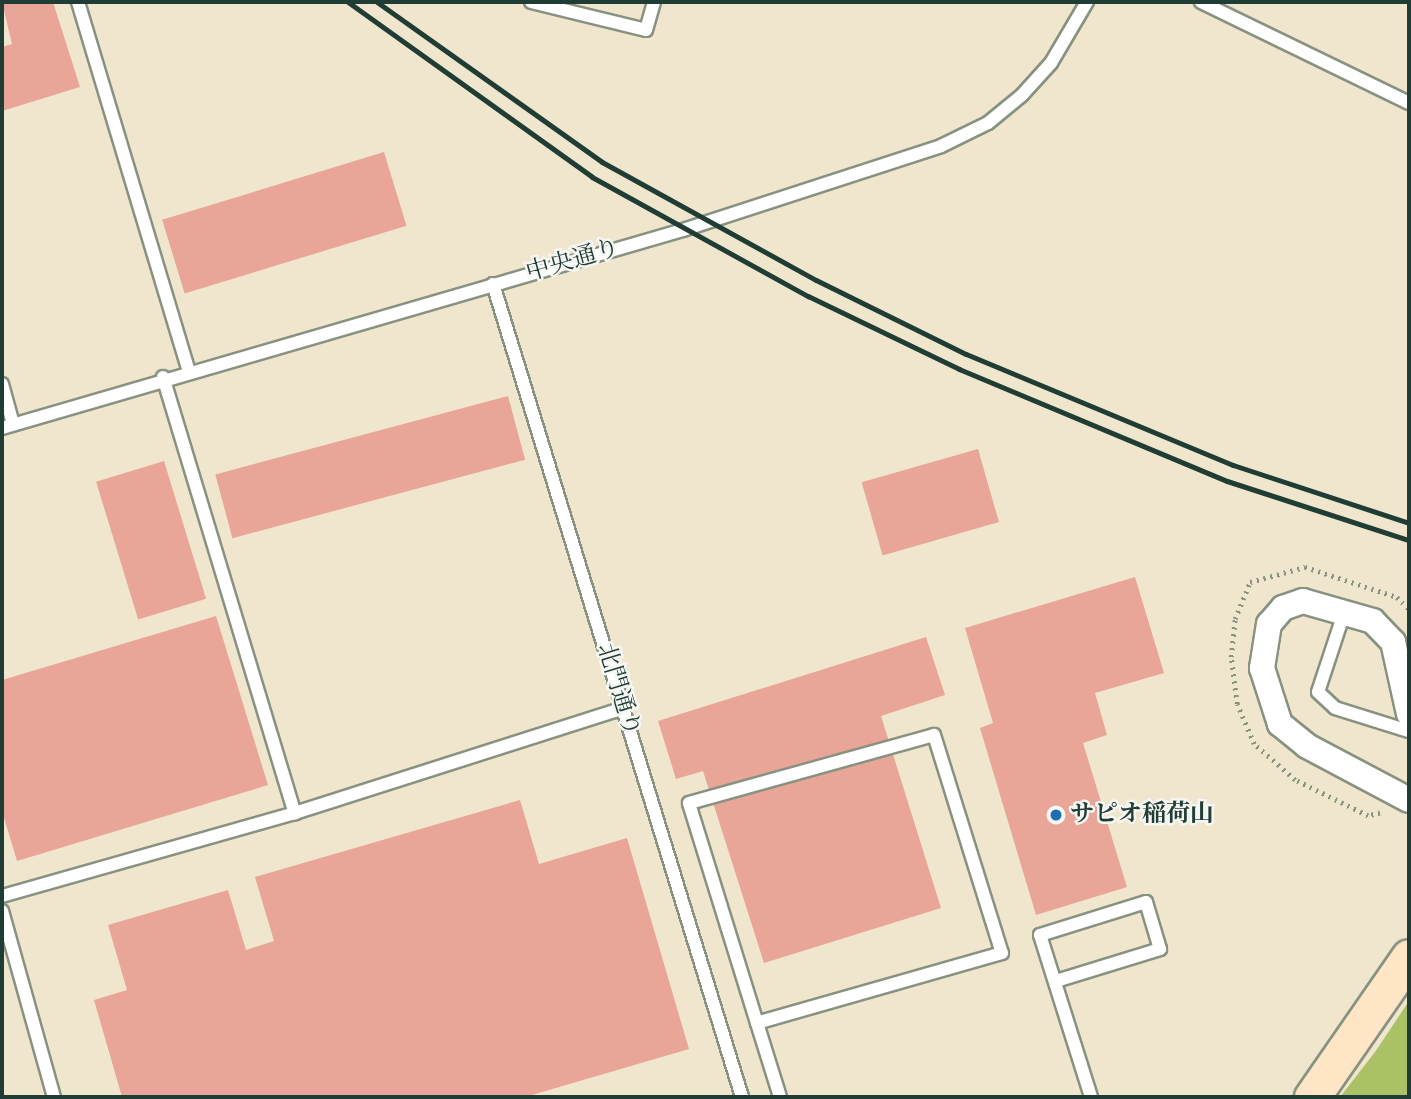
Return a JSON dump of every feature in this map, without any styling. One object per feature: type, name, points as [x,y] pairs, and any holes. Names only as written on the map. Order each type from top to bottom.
[{"type":"street","points":[[1409,714],[1393,642],[1373,621],[1320,601],[1283,608],[1263,648],[1266,694],[1280,724],[1307,746],[1409,800]]},
{"type":"street","points":[[1311,1097],[1409,957]]},
{"type":"lane","points":[[78,2],[187,369]]},
{"type":"lane","points":[[531,2],[646,30],[654,2]]},
{"type":"lane","name":"中央通り","points":[[7,426],[187,369],[493,284],[941,146],[988,123],[1022,95],[1051,63],[1087,2]]},
{"type":"lane","points":[[1201,2],[1409,103]]},
{"type":"lane","name":"北門通り","points":[[493,284],[742,1097]]},
{"type":"lane","points":[[163,377],[295,813]]},
{"type":"lane","points":[[2,384],[7,426]]},
{"type":"lane","points":[[1345,610],[1318,692],[1335,708],[1409,732]]},
{"type":"lane","points":[[2,896],[295,813],[624,708]]},
{"type":"lane","points":[[757,1023],[1002,953],[933,736],[689,803],[757,1023],[780,1097]]},
{"type":"lane","points":[[1056,981],[1160,949],[1146,902],[1040,934],[1091,1097]]},
{"type":"lane","points":[[2,911],[54,1097]]},
{"type":"green space","points":[[1409,1001],[1409,1097],[1340,1097],[1375,1052]]},
{"type":"building","points":[[2,2],[53,2],[80,87],[2,111],[2,47],[12,44]]},
{"type":"building","points":[[384,152],[407,226],[185,293],[162,220]]},
{"type":"building","points":[[508,396],[525,460],[232,538],[215,474]]},
{"type":"building","points":[[978,449],[999,522],[883,555],[862,482]]},
{"type":"building","points":[[164,461],[206,599],[138,619],[96,482]]},
{"type":"building","name":"サピオ稲荷山","points":[[1135,577],[1164,673],[1095,693],[1107,735],[1083,743],[1127,887],[1036,915],[980,728],[993,723],[965,628]]},
{"type":"building","points":[[216,616],[268,785],[17,861],[2,811],[2,680]]},
{"type":"building","points":[[926,637],[945,695],[881,716],[941,908],[764,963],[703,771],[676,779],[658,721]]},
{"type":"building","points":[[520,800],[539,864],[627,838],[689,1049],[525,1097],[122,1097],[94,1000],[127,990],[108,925],[228,890],[246,950],[274,941],[255,877]]},
{"type":"railway","points":[[348,2],[592,177],[808,296],[959,369],[1227,481],[1409,540]]},
{"type":"railway","points":[[377,2],[602,162],[816,280],[966,354],[1233,465],[1409,523]]},
{"type":"place","name":"サピオ稲荷山","points":[[1056,815]]}]
